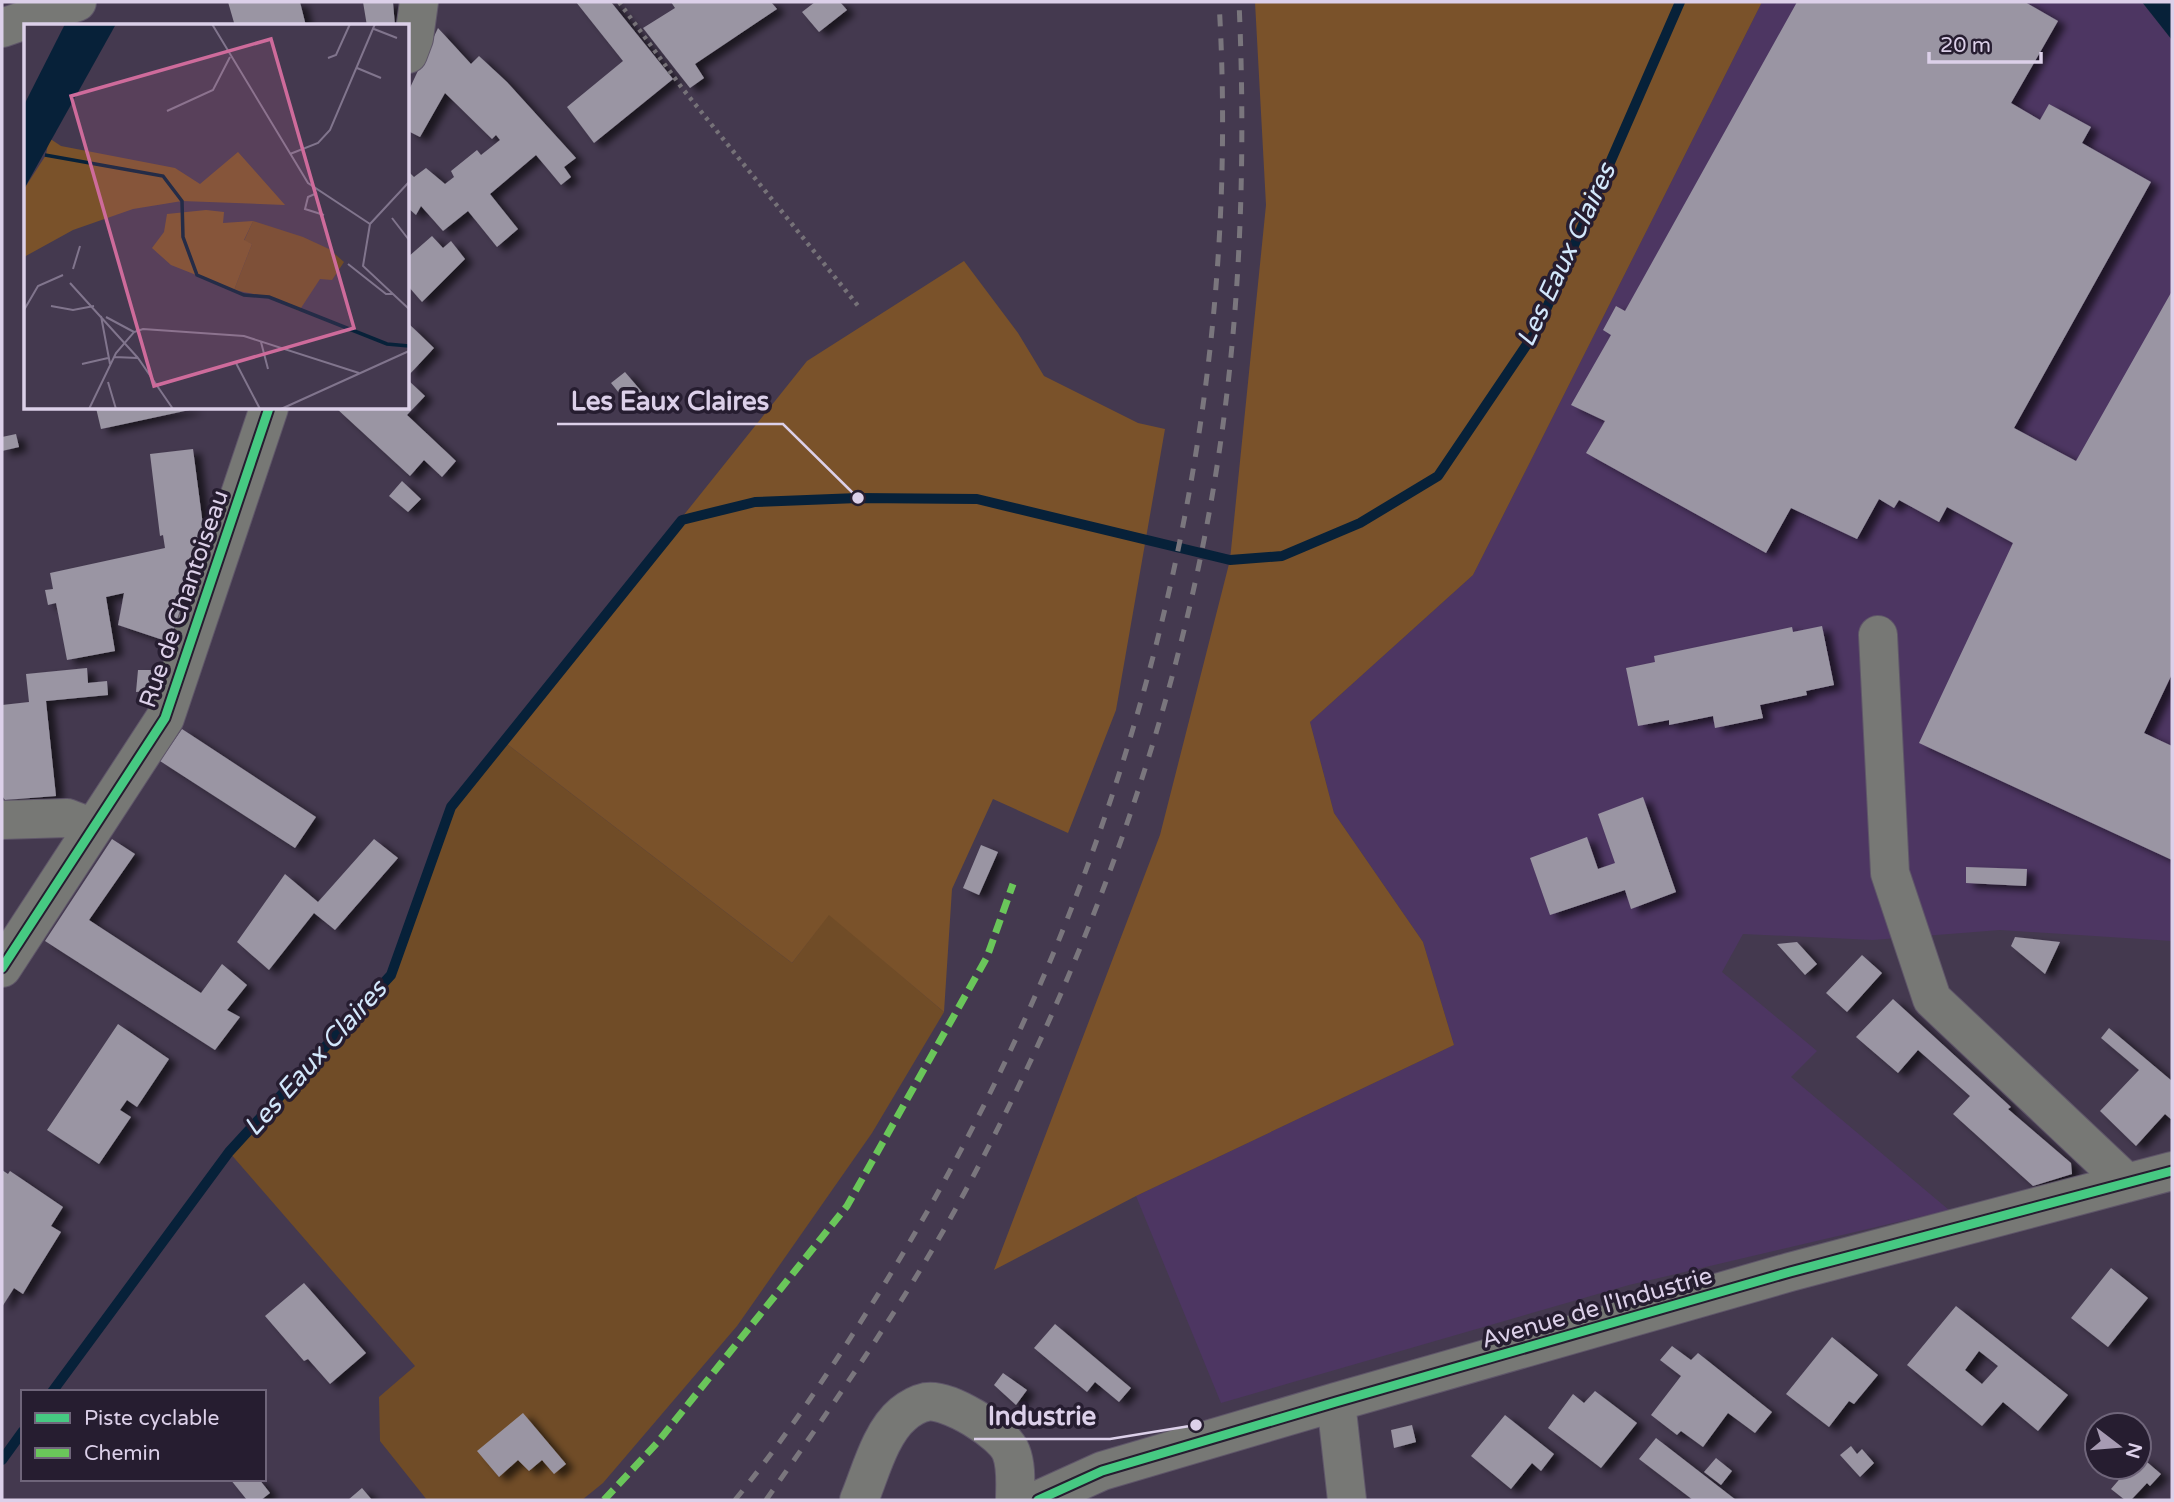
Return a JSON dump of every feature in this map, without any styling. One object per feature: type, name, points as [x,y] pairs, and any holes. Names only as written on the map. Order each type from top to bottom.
[{"type":"street","points":[[2,28],[77,2]]},
{"type":"street","points":[[410,49],[419,2]]},
{"type":"street","name":"Rue de Chantoiseau","points":[[2,968],[165,718],[268,410]]},
{"type":"street","points":[[1878,635],[1890,873],[1932,999],[2127,1183]]},
{"type":"street","points":[[2,820],[67,818],[93,828]]},
{"type":"street","name":"Avenue de l'Industrie","points":[[1038,1500],[1102,1471],[1336,1402],[1790,1272],[2172,1171]]},
{"type":"street","points":[[859,1500],[889,1432],[900,1416],[914,1406],[928,1401],[949,1405],[989,1429],[1007,1444],[1016,1478],[1015,1500]]},
{"type":"street","points":[[1336,1402],[1348,1500]]},
{"type":"path","points":[[619,2],[682,88],[859,307]]},
{"type":"shaded area","points":[[1255,2],[1762,2],[1473,575],[1310,722],[1334,813],[1423,942],[1454,1045],[1136,1196],[994,1270],[1160,835],[1230,560],[1266,205]]},
{"type":"shaded area","points":[[1762,2],[2142,2],[2172,40],[2172,941],[2000,930],[1873,940],[1743,934],[1722,972],[1817,1051],[1791,1077],[1949,1210],[1629,1285],[1221,1403],[1136,1196],[1454,1045],[1423,942],[1334,813],[1310,722],[1473,575]]},
{"type":"shaded area","points":[[964,261],[1018,333],[1044,376],[1138,423],[1165,429],[1116,710],[1068,833],[993,799],[952,889],[944,1012],[829,915],[792,963],[503,741],[807,361]]},
{"type":"shaded area","points":[[503,741],[792,963],[829,914],[944,1012],[872,1133],[737,1326],[603,1483],[582,1500],[427,1500],[380,1441],[379,1397],[415,1366],[229,1152],[391,975],[451,807]]},
{"type":"water","points":[[2142,2],[2172,2],[2172,40]]},
{"type":"building","points":[[228,2],[300,2],[306,24],[234,24]]},
{"type":"building","points":[[363,2],[393,2],[395,24],[367,24]]},
{"type":"building","points":[[576,2],[611,2],[673,79],[594,143],[567,107],[623,61]]},
{"type":"building","points":[[671,2],[771,2],[777,9],[695,64],[704,78],[690,88],[643,28],[675,8]]},
{"type":"building","points":[[815,2],[840,2],[847,10],[819,32],[802,12]]},
{"type":"building","points":[[1797,2],[2025,2],[2058,21],[2011,103],[2040,120],[2049,104],[2091,127],[2082,143],[2151,182],[2014,428],[2076,461],[2172,291],[2172,674],[2144,733],[2172,746],[2172,860],[1919,743],[2013,543],[1947,507],[1939,522],[1899,500],[1894,508],[1879,499],[1857,539],[1791,508],[1766,553],[1586,453],[1605,421],[1571,405],[1611,335],[1603,330],[1616,306],[1625,311]]},
{"type":"building","points":[[438,28],[471,64],[479,56],[507,82],[576,158],[564,167],[571,177],[561,185],[536,155],[490,194],[518,229],[497,247],[468,211],[443,231],[421,206],[416,215],[410,210],[410,173],[414,177],[426,168],[445,184],[454,177],[451,171],[477,150],[481,155],[500,140],[496,135],[492,139],[445,93],[420,137],[410,132],[410,88]]},
{"type":"building","points":[[432,236],[443,248],[451,241],[465,259],[422,302],[410,288],[410,255]]},
{"type":"building","points":[[410,325],[434,348],[410,374]]},
{"type":"building","points":[[625,372],[642,392],[628,404],[611,383]]},
{"type":"building","points":[[410,382],[425,396],[407,415],[456,461],[442,477],[424,460],[410,476],[338,410],[410,410]]},
{"type":"building","points":[[96,410],[189,410],[101,429]]},
{"type":"building","points":[[16,434],[19,447],[2,451],[2,437]]},
{"type":"building","points":[[193,449],[204,533],[172,643],[118,625],[124,593],[106,597],[115,651],[67,660],[56,603],[48,605],[45,590],[53,589],[50,573],[165,548],[163,535],[160,536],[150,454]]},
{"type":"building","points":[[402,481],[421,499],[408,512],[389,496]]},
{"type":"building","points":[[1822,626],[1834,685],[1806,691],[1807,695],[1760,705],[1763,718],[1715,728],[1713,716],[1669,725],[1669,720],[1638,726],[1626,668],[1655,662],[1654,656],[1792,627],[1793,632]]},
{"type":"building","points":[[87,668],[88,683],[107,681],[108,695],[46,701],[56,796],[5,800],[2,796],[2,705],[29,702],[26,674]]},
{"type":"building","points":[[138,670],[164,670],[157,690],[136,692]]},
{"type":"building","points":[[182,729],[316,817],[295,848],[160,761]]},
{"type":"building","points":[[1643,797],[1676,892],[1631,909],[1625,890],[1550,915],[1530,858],[1587,837],[1598,869],[1615,863],[1598,814]]},
{"type":"building","points":[[112,839],[135,854],[89,920],[201,993],[222,964],[247,985],[227,1010],[240,1017],[215,1050],[45,941]]},
{"type":"building","points":[[374,839],[398,858],[335,930],[314,913],[269,970],[237,942],[285,874],[318,902]]},
{"type":"building","points":[[981,845],[998,852],[979,895],[963,888]]},
{"type":"building","points":[[1966,867],[2027,869],[2026,886],[1966,883]]},
{"type":"building","points":[[2015,937],[2060,942],[2045,974],[2011,946]]},
{"type":"building","points":[[1797,942],[1817,964],[1805,975],[1777,944]]},
{"type":"building","points":[[1862,955],[1882,973],[1847,1012],[1826,993]]},
{"type":"building","points":[[1893,999],[2011,1107],[2008,1109],[2071,1163],[2072,1174],[2033,1186],[1953,1114],[1970,1096],[1918,1050],[1898,1073],[1856,1037]]},
{"type":"building","points":[[118,1024],[169,1059],[137,1107],[127,1100],[120,1110],[131,1117],[99,1164],[47,1130]]},
{"type":"building","points":[[2109,1028],[2172,1081],[2172,1120],[2165,1114],[2136,1146],[2100,1111],[2139,1070],[2101,1038]]},
{"type":"building","points":[[2,1170],[8,1174],[10,1171],[63,1207],[51,1226],[61,1232],[23,1294],[14,1288],[2,1307]]},
{"type":"building","points":[[2111,1268],[2148,1298],[2108,1347],[2071,1318]]},
{"type":"building","points":[[304,1283],[366,1353],[330,1384],[308,1359],[304,1361],[265,1316]]},
{"type":"building","points":[[1956,1306],[2068,1395],[2038,1431],[2003,1402],[1982,1426],[1907,1365]],"holes":[[[1979,1351],[1998,1366],[1982,1384],[1965,1370]]]},
{"type":"building","points":[[1055,1324],[1131,1388],[1119,1402],[1095,1382],[1087,1392],[1034,1348]]},
{"type":"building","points":[[1832,1337],[1878,1375],[1854,1404],[1849,1401],[1829,1427],[1786,1394]]},
{"type":"building","points":[[1672,1346],[1691,1360],[1698,1353],[1772,1412],[1755,1433],[1728,1413],[1703,1447],[1681,1431],[1677,1435],[1651,1415],[1681,1376],[1660,1360]]},
{"type":"building","points":[[1003,1373],[1027,1390],[1016,1405],[994,1385]]},
{"type":"building","points":[[1595,1391],[1637,1423],[1601,1468],[1548,1428],[1573,1394],[1584,1403]]},
{"type":"building","points":[[523,1413],[566,1464],[554,1474],[542,1460],[529,1471],[518,1460],[499,1477],[477,1451]]},
{"type":"building","points":[[1505,1415],[1554,1454],[1541,1471],[1532,1463],[1511,1489],[1471,1456]]},
{"type":"building","points":[[1412,1425],[1416,1442],[1394,1448],[1391,1430]]},
{"type":"building","points":[[1656,1438],[1736,1500],[1693,1500],[1639,1459]]},
{"type":"building","points":[[1851,1446],[1857,1454],[1862,1449],[1874,1463],[1860,1477],[1840,1455]]},
{"type":"building","points":[[1716,1458],[1732,1471],[1721,1485],[1704,1472]]},
{"type":"building","points":[[2153,1467],[2161,1474],[2150,1486],[2147,1483],[2131,1500],[2125,1500],[2111,1489],[2118,1481],[2153,1481]]},
{"type":"building","points":[[232,1481],[261,1481],[270,1493],[261,1500],[247,1500]]},
{"type":"building","points":[[362,1488],[372,1500],[348,1500]]},
{"type":"waterway","name":"Les Eaux Claires","points":[[53,1390],[229,1152],[391,975],[451,807],[682,520],[755,502],[858,498],[977,499],[1230,560],[1282,556],[1360,523],[1438,476],[1538,328],[1680,2]]},
{"type":"waterway","name":"Les Eaux Claires","points":[[2,1460],[21,1434]]},
{"type":"railway","points":[[735,1500],[793,1423],[848,1342],[966,1141],[1038,988],[1100,831],[1149,670],[1187,506],[1211,339],[1222,171],[1219,2]]},
{"type":"railway","points":[[766,1500],[840,1394],[934,1248],[997,1131],[1072,968],[1135,800],[1185,627],[1204,540],[1225,406],[1233,339],[1241,204],[1239,2]]},
{"type":"marked path","points":[[604,1500],[657,1443],[847,1206],[987,957],[1013,884]]},
{"type":"cycle path","points":[[2,968],[165,718],[268,410]]},
{"type":"cycle path","points":[[1038,1500],[1102,1471],[1336,1402],[1790,1272],[2172,1171]]},
{"type":"place","name":"Les Eaux Claires","points":[[858,498]]},
{"type":"place","name":"Industrie","points":[[1196,1425]]}]
